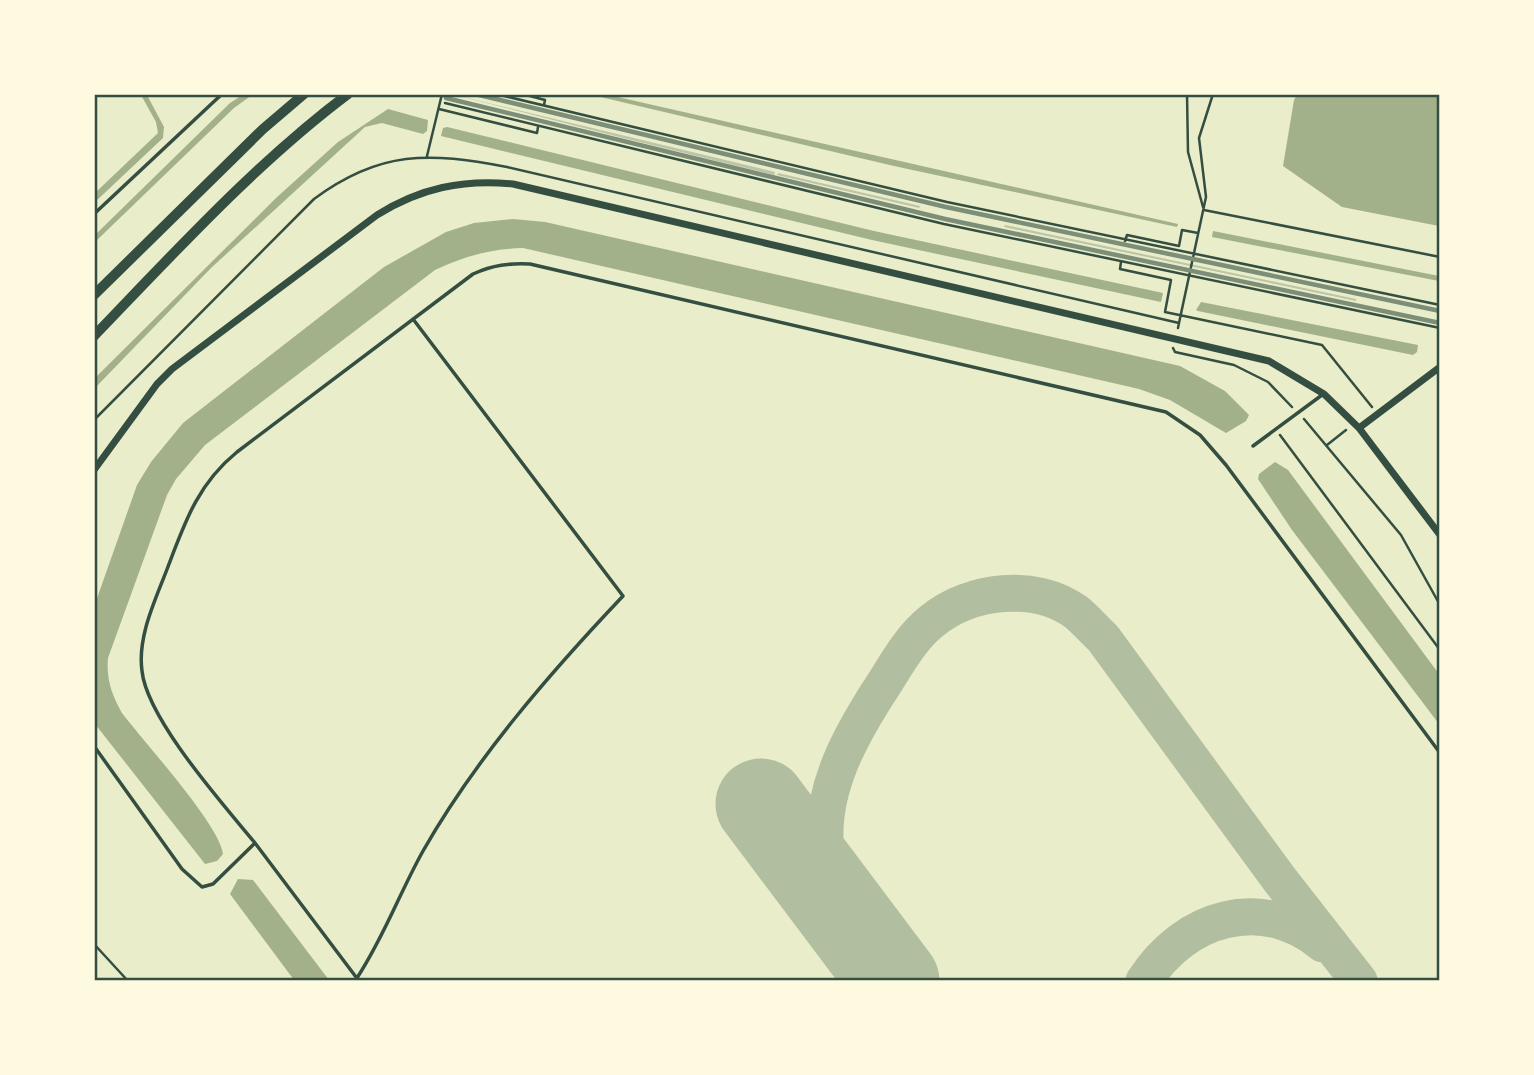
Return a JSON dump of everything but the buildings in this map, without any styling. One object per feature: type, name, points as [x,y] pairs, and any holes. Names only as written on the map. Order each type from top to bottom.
[{"type":"main road","points":[[94,295],[263,129],[304,94]]},
{"type":"main road","points":[[94,336],[247,180],[348,94]]},
{"type":"street","points":[[94,470],[157,384],[194,351],[377,215],[400,201],[431,189],[461,183],[513,184],[1269,360],[1324,394],[1359,428],[1440,534]]},
{"type":"street","points":[[1359,428],[1440,368]]},
{"type":"lane","points":[[94,214],[222,94]]},
{"type":"lane","points":[[414,318],[623,596],[549,676],[478,770],[423,852],[390,924],[358,979],[181,751],[150,698],[142,671],[145,629],[191,506],[217,468],[414,318],[481,270],[508,263],[530,264],[1166,412],[1200,436],[1226,465],[1440,753]]},
{"type":"lane","points":[[1253,446],[1324,394]]},
{"type":"lane","points":[[94,746],[182,869],[202,887],[213,884],[255,843]]},
{"type":"path","points":[[427,156],[442,94]]},
{"type":"path","points":[[496,94],[847,179],[1125,241],[1440,305]]},
{"type":"path","points":[[522,94],[545,100],[543,106]]},
{"type":"path","points":[[1186,94],[1188,152],[1204,210]]},
{"type":"path","points":[[1213,94],[1199,138],[1206,197],[1175,337],[1175,352],[1234,365],[1268,382],[1327,445],[1401,535],[1440,605]]},
{"type":"path","points":[[445,103],[777,185],[1121,262],[1440,328]]},
{"type":"path","points":[[439,109],[537,133],[538,127]]},
{"type":"path","points":[[94,419],[314,199],[350,176],[379,164],[427,156],[520,170],[1179,323]]},
{"type":"path","points":[[1204,210],[1440,257]]},
{"type":"path","points":[[1125,241],[1127,235],[1179,246],[1182,230],[1198,233]]},
{"type":"path","points":[[1121,262],[1120,269],[1171,280],[1165,312],[1322,345],[1378,414]]},
{"type":"path","points":[[1327,445],[1345,430],[1359,428]]},
{"type":"path","points":[[1277,429],[1291,453],[1440,650]]},
{"type":"path","points":[[94,944],[128,981]]},
{"type":"shaded area","points":[[244,94],[252,95],[234,108],[95,242],[95,235],[230,103]]},
{"type":"shaded area","points":[[141,95],[147,95],[164,127],[163,138],[95,202],[95,193],[158,133],[156,122]]},
{"type":"shaded area","points":[[592,95],[609,95],[1178,224],[1177,227],[894,166]]},
{"type":"shaded area","points":[[1297,95],[1439,95],[1439,226],[1342,207],[1283,166]]},
{"type":"shaded area","points":[[388,109],[428,120],[427,131],[423,134],[382,123],[365,127],[211,268],[95,388],[95,378],[276,198],[338,142]]},
{"type":"shaded area","points":[[443,128],[874,231],[1163,293],[1161,302],[872,240],[441,136]]},
{"type":"shaded area","points":[[513,219],[545,222],[1180,366],[1225,391],[1249,415],[1246,421],[1226,433],[1170,400],[1139,389],[523,248],[489,252],[446,265],[435,270],[205,445],[176,479],[167,495],[108,658],[108,673],[122,713],[195,804],[219,841],[223,854],[217,861],[205,864],[95,724],[95,604],[137,485],[151,462],[183,423],[384,267],[446,232],[474,223]]},
{"type":"shaded area","points":[[1213,231],[1439,276],[1439,281],[1212,237]]},
{"type":"shaded area","points":[[1201,302],[1418,345],[1417,352],[1413,355],[1198,311],[1196,310]]},
{"type":"shaded area","points":[[1275,462],[1288,470],[1439,674],[1439,724],[1292,530],[1258,479],[1259,474]]},
{"type":"shaded area","points":[[238,879],[253,880],[329,980],[294,980],[230,894]]},
{"type":"taxiway","points":[[863,939],[833,879],[826,853],[829,800],[848,745],[902,655],[932,621],[965,602],[983,597],[1022,593],[1042,596],[1060,603],[1076,612],[1103,638],[1280,880],[1359,981]]},
{"type":"taxiway","points":[[1144,981],[1161,959],[1181,941],[1202,928],[1226,920],[1250,917],[1275,920],[1299,929],[1323,944]]},
{"type":"runway","points":[[761,804],[894,981]]},
{"type":"railway","points":[[475,94],[946,207],[1440,311]]},
{"type":"railway","points":[[446,98],[945,219],[1440,323]]}]
